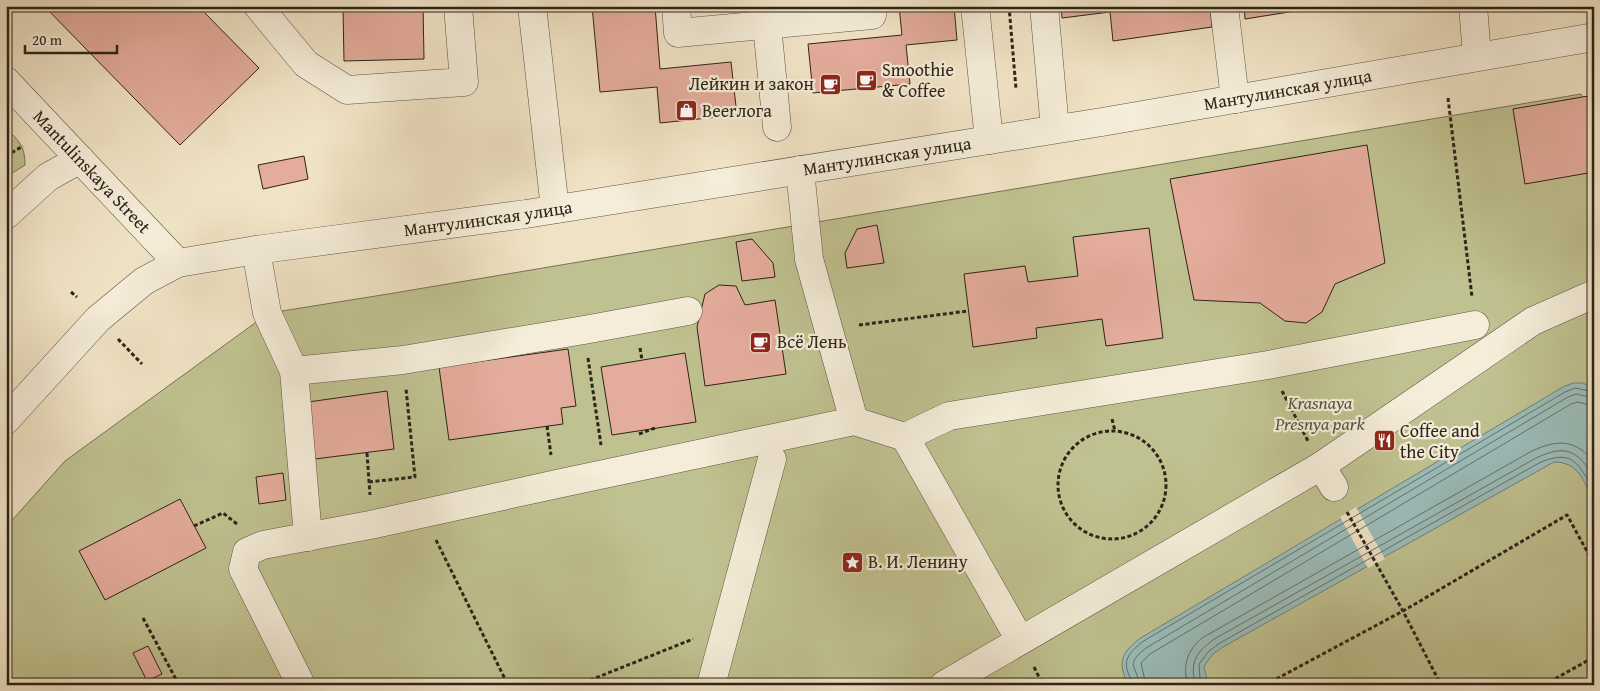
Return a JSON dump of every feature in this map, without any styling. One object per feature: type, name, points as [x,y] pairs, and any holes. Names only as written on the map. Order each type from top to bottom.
[{"type":"street","points":[[258,6],[306,64],[346,90],[464,82],[458,6]]},
{"type":"street","points":[[532,6],[555,209]]},
{"type":"street","points":[[676,6],[678,33],[872,14],[872,6]]},
{"type":"street","points":[[975,6],[989,140]]},
{"type":"street","points":[[1044,6],[1055,129]]},
{"type":"street","points":[[1224,6],[1235,99]]},
{"type":"street","points":[[1473,6],[1477,56]]},
{"type":"street","points":[[767,25],[777,127]]},
{"type":"street","name":"Мантулинская улица","points":[[6,420],[98,319],[144,281],[178,263],[256,250],[555,209],[989,140],[1594,37]]},
{"type":"street","name":"Mantulinskaya Street","points":[[6,81],[178,263]]},
{"type":"street","points":[[6,215],[48,177],[80,159]]},
{"type":"street","points":[[800,170],[809,259],[854,421]]},
{"type":"street","points":[[256,250],[267,313],[294,371],[308,537]]},
{"type":"street","points":[[944,685],[1020,640],[1328,476],[1533,321],[1594,294]]},
{"type":"street","points":[[294,371],[404,360],[688,311]]},
{"type":"street","points":[[300,685],[243,569],[247,552],[263,545],[424,513],[605,473],[765,450],[854,421],[905,437],[949,416],[1268,365],[1475,325]]},
{"type":"street","points":[[905,437],[1020,640]]},
{"type":"street","points":[[711,685],[727,625],[765,450]]},
{"type":"path","points":[[1008,6],[1016,89]]},
{"type":"path","points":[[1448,98],[1475,325]]},
{"type":"path","points":[[6,156],[22,146]]},
{"type":"path","points":[[828,329],[968,311]]},
{"type":"path","points":[[584,330],[605,473]]},
{"type":"path","points":[[369,482],[415,477],[404,360]]},
{"type":"path","points":[[1268,365],[1403,611],[1441,685]]},
{"type":"path","points":[[547,426],[551,456]]},
{"type":"path","points":[[1115,430],[1134,436],[1151,447],[1162,464],[1166,483],[1163,503],[1151,522],[1132,535],[1110,539],[1088,534],[1070,520],[1060,501],[1057,480],[1063,460],[1076,443],[1094,433],[1115,430]]},
{"type":"path","points":[[368,453],[368,466]]},
{"type":"path","points":[[424,513],[508,685]]},
{"type":"path","points":[[194,526],[215,516]]},
{"type":"path","points":[[1265,685],[1403,611],[1567,516],[1594,564]]},
{"type":"path","points":[[143,618],[179,685]]},
{"type":"path","points":[[578,685],[727,625]]},
{"type":"path","points":[[1544,685],[1594,657]]},
{"type":"green space","name":"Krasnaya Presnya park","points":[[1581,94],[1594,120],[1594,685],[6,685],[6,527],[65,461],[266,315]]},
{"type":"green space","points":[[6,128],[20,144],[24,153],[25,165],[6,177]]},
{"type":"water","points":[[1573,383],[1583,383],[1594,389],[1594,500],[1575,469],[1569,465],[1554,462],[1223,647],[1213,654],[1204,666],[1208,685],[1128,685],[1122,665],[1123,659],[1128,650],[1139,639],[1563,387]]},
{"type":"pier","points":[[1356,507],[1385,559],[1368,568],[1340,517]]},
{"type":"building","points":[[44,6],[198,6],[259,68],[180,145]]},
{"type":"building","points":[[329,6],[423,6],[424,59],[344,61],[343,9],[329,9]]},
{"type":"building","points":[[592,6],[655,6],[660,69],[731,62],[737,115],[660,123],[657,87],[600,92]]},
{"type":"building","points":[[899,6],[954,6],[957,40],[906,45],[910,84],[813,93],[808,44],[902,35]]},
{"type":"building","points":[[1061,6],[1210,6],[1212,27],[1113,41],[1110,12],[1062,18]]},
{"type":"building","points":[[1244,6],[1327,6],[1245,19]]},
{"type":"building","points":[[1588,96],[1594,131],[1594,172],[1525,184],[1513,109]]},
{"type":"building","points":[[1367,145],[1385,263],[1335,284],[1322,312],[1306,323],[1285,321],[1260,303],[1194,300],[1170,179]]},
{"type":"building","points":[[304,156],[308,179],[263,189],[258,165]]},
{"type":"building","points":[[877,225],[884,263],[847,268],[845,253],[857,229]]},
{"type":"building","points":[[1149,228],[1163,338],[1106,346],[1102,319],[1036,328],[1037,338],[973,347],[964,274],[1025,266],[1028,282],[1078,276],[1073,237]]},
{"type":"building","points":[[752,239],[773,263],[775,277],[742,281],[736,242]]},
{"type":"building","points":[[719,285],[736,286],[745,305],[775,300],[786,374],[705,386],[697,327],[705,294]]},
{"type":"building","points":[[568,349],[576,406],[561,408],[563,424],[449,440],[439,367]]},
{"type":"building","points":[[685,353],[696,422],[612,435],[601,367]]},
{"type":"building","points":[[387,391],[394,449],[315,459],[308,402]]},
{"type":"building","points":[[283,473],[286,500],[259,504],[256,477]]},
{"type":"building","points":[[180,499],[206,548],[105,600],[79,551]]},
{"type":"building","points":[[148,646],[162,674],[147,681],[133,653]]},
{"type":"place","name":"Smoothie & Coffee","points":[[866,80]]},
{"type":"place","name":"Лейкин и закон","points":[[830,84]]},
{"type":"place","name":"Beerлога","points":[[686,111]]},
{"type":"place","name":"Всё Лень","points":[[761,342]]},
{"type":"place","name":"Coffee and the City","points":[[1384,441]]},
{"type":"place","name":"В. И. Ленину","points":[[852,562]]}]
